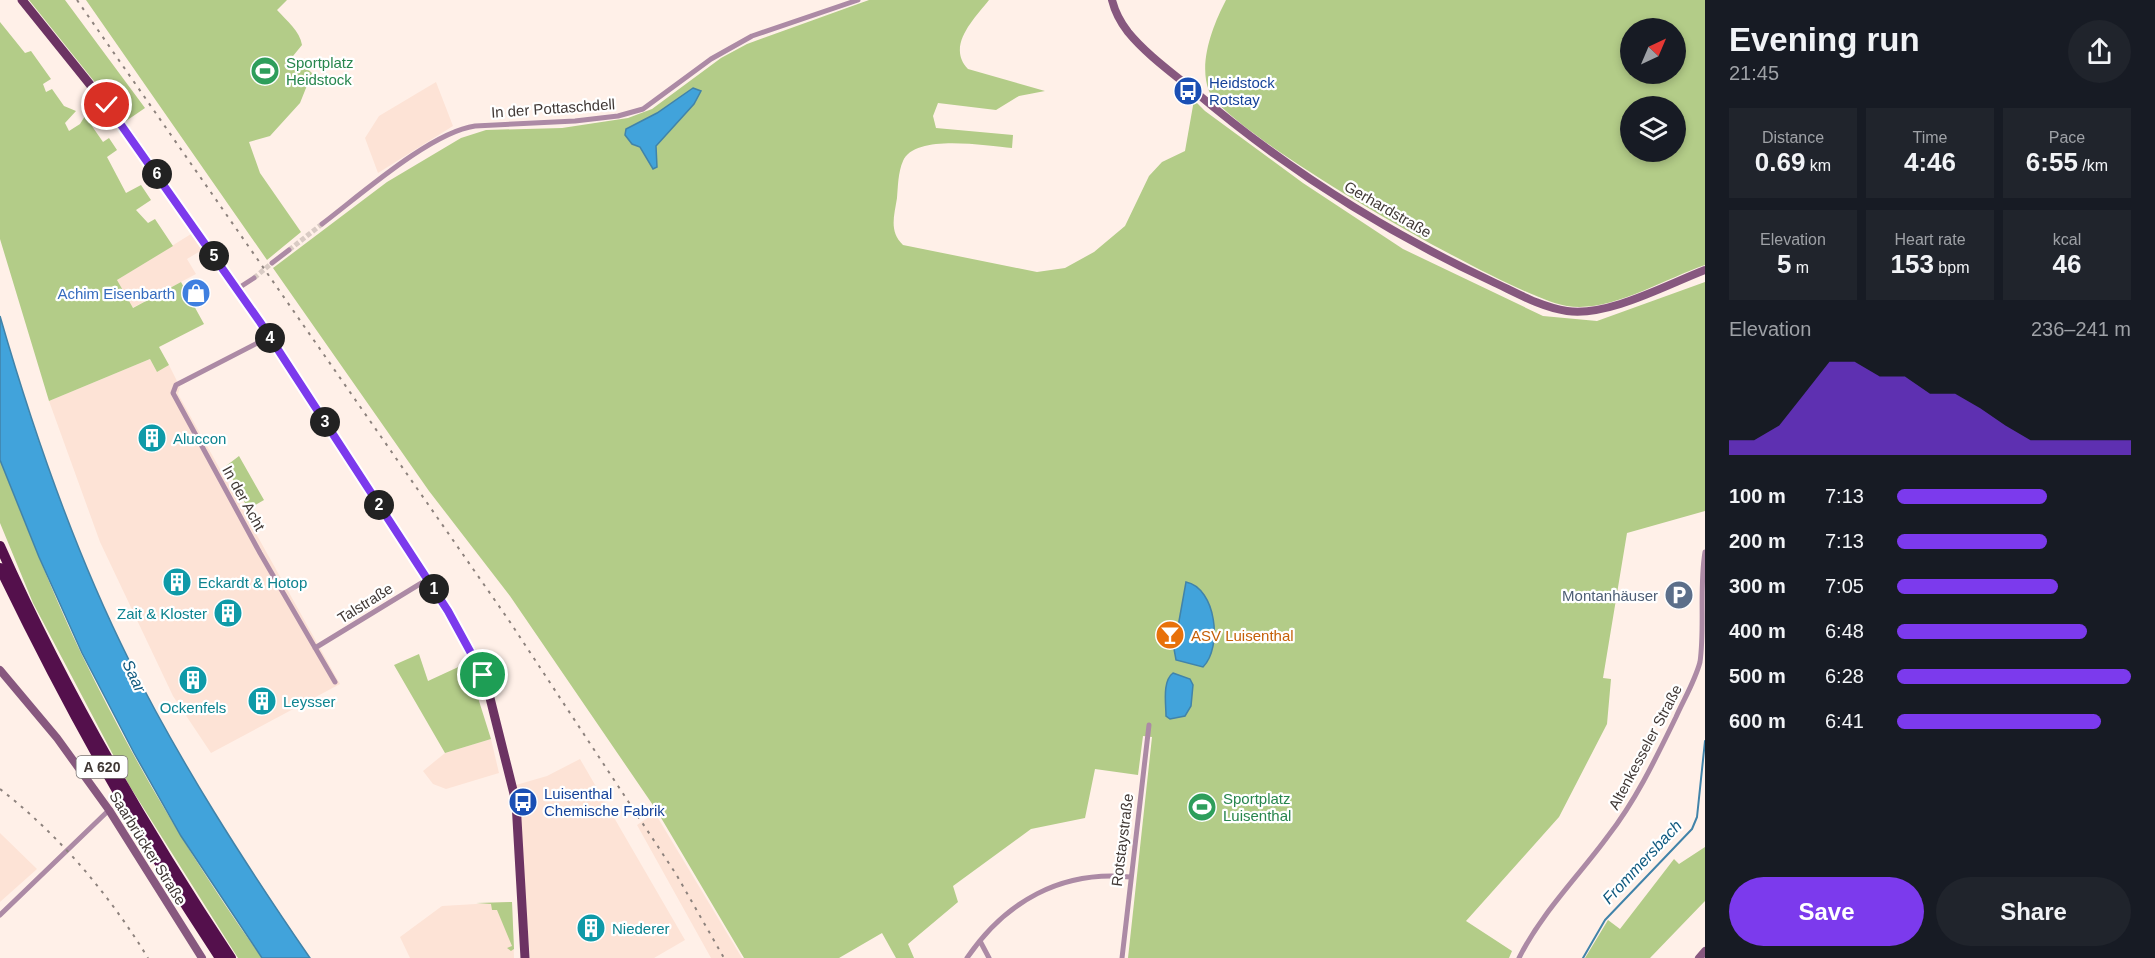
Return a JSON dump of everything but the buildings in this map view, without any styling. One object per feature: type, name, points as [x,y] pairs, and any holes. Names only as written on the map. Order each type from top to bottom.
[{"type":"highway","name":"A 620","points":[[0,546],[99,743],[162,852],[231,958]]},
{"type":"highway","name":"A 620","points":[[0,568],[91,748],[154,856],[220,958]]},
{"type":"main road","points":[[22,0],[121,123],[237,289],[428,579],[478,662],[491,701],[516,802],[525,958]]},
{"type":"street","name":"In der Pottaschdell","points":[[322,224],[383,177],[456,130],[475,126],[618,116],[643,109],[717,55],[752,36],[858,0]]},
{"type":"street","name":"Gerhardstraße","points":[[1112,0],[1126,30],[1146,50],[1216,110],[1302,173],[1389,227],[1473,272],[1546,306],[1568,311],[1600,309],[1705,270]]},
{"type":"street","points":[[272,263],[289,250]]},
{"type":"street","points":[[237,289],[254,278]]},
{"type":"street","name":"In der Acht","points":[[269,337],[176,384],[173,393],[335,682]]},
{"type":"street","name":"Altenkesseler Straße","points":[[1519,958],[1558,898],[1623,817],[1651,769],[1699,663],[1704,630],[1702,589],[1705,552]]},
{"type":"street","name":"Talstraße","points":[[315,648],[428,579]]},
{"type":"street","name":"Saarbrücker Straße","points":[[0,670],[57,738],[109,810],[202,958]]},
{"type":"street","name":"Rotstaystraße","points":[[1122,958],[1149,725]]},
{"type":"street","points":[[0,915],[109,810]]},
{"type":"street","points":[[967,958],[980,941],[1019,903],[1048,887],[1083,877],[1130,877]]},
{"type":"street","points":[[980,941],[989,958]]},
{"type":"street","points":[[1699,958],[1705,951]]},
{"type":"shaded area","points":[[436,82],[453,126],[378,173],[365,138],[379,116]]},
{"type":"shaded area","points":[[191,234],[202,250],[187,259],[196,274],[132,308],[117,280]]},
{"type":"shaded area","points":[[150,359],[157,372],[169,365],[180,387],[178,394],[340,684],[211,753],[173,696],[100,542],[49,401]]},
{"type":"shaded area","points":[[491,739],[499,773],[446,789],[433,784],[423,771],[445,753]]},
{"type":"shaded area","points":[[580,759],[685,940],[654,958],[530,958],[516,785],[547,776]]},
{"type":"shaded area","points":[[655,813],[742,958],[711,958],[637,825]]},
{"type":"shaded area","points":[[0,833],[37,869],[0,902]]},
{"type":"shaded area","points":[[512,902],[514,958],[410,958],[400,937],[442,906]]},
{"type":"green space","points":[[29,0],[65,0],[145,108],[126,121]]},
{"type":"green space","points":[[86,0],[287,0],[277,10],[301,40],[302,45],[293,56],[312,73],[300,103],[270,136],[249,142],[260,173],[301,232],[267,260]]},
{"type":"green space","points":[[869,0],[989,0],[965,33],[960,51],[962,60],[968,69],[1045,91],[1019,96],[996,110],[938,103],[933,116],[936,128],[1013,135],[1012,148],[952,143],[921,147],[910,152],[900,170],[894,218],[894,229],[903,245],[1037,272],[1065,268],[1094,252],[1125,226],[1149,176],[1162,162],[1185,151],[1194,100],[1205,111],[1303,183],[1403,249],[1543,316],[1597,321],[1705,282],[1705,511],[1627,533],[1603,678],[1611,679],[1607,724],[1559,817],[1466,921],[1512,951],[1509,958],[1128,958],[1152,737],[1143,736],[1138,775],[1095,769],[1085,818],[1031,829],[953,886],[958,902],[908,944],[914,958],[896,958],[882,933],[839,958],[744,958],[657,811],[510,596],[429,491],[273,268],[387,182],[461,138],[486,130],[562,128],[628,118],[652,109],[721,58],[747,44]]},
{"type":"green space","points":[[1226,0],[1705,0],[1705,265],[1619,300],[1584,307],[1567,306],[1537,297],[1492,276],[1375,212],[1316,176],[1265,142],[1227,112],[1209,91],[1206,80],[1206,56],[1212,32]]},
{"type":"green space","points":[[0,22],[25,53],[31,51],[51,79],[43,84],[46,92],[52,89],[64,106],[76,111],[65,123],[69,131],[80,124],[85,116],[103,142],[109,138],[117,150],[107,157],[126,193],[141,185],[151,200],[136,210],[148,223],[155,219],[173,246],[117,280],[133,308],[181,282],[204,324],[159,347],[169,365],[157,372],[150,359],[49,401],[0,239]]},
{"type":"green space","points":[[239,456],[264,500],[248,509],[226,466]]},
{"type":"green space","points":[[0,460],[70,629],[121,732],[188,847],[262,958],[238,958],[129,785],[33,603],[0,523]]},
{"type":"green space","points":[[419,654],[428,681],[467,663],[491,739],[445,753],[394,665]]},
{"type":"green space","points":[[1705,847],[1705,901],[1650,958],[1585,958],[1608,920],[1620,929],[1674,859],[1679,864]]},
{"type":"green space","points":[[512,902],[514,949],[511,951],[507,948],[512,946],[497,910],[492,910],[491,904],[476,903]]},
{"type":"water","points":[[693,88],[701,91],[694,104],[656,146],[657,167],[653,169],[640,147],[632,144],[625,135],[626,129],[657,113]]},
{"type":"water","name":"Saar","points":[[0,316],[41,448],[73,534],[129,660],[214,812],[310,958],[262,958],[181,836],[134,753],[82,653],[39,557],[0,460]]},
{"type":"water","points":[[1186,582],[1196,587],[1204,595],[1213,619],[1213,646],[1203,667],[1176,660],[1174,649]]},
{"type":"water","points":[[1173,673],[1190,679],[1193,685],[1191,706],[1185,716],[1170,719],[1166,716],[1165,693],[1167,681]]},
{"type":"waterway","name":"Frommersbach","points":[[1583,958],[1605,920],[1692,829],[1697,817],[1705,741]]},
{"type":"tunnel","points":[[289,250],[322,224]]},
{"type":"tunnel","points":[[254,278],[272,263]]},
{"type":"railway","points":[[77,0],[510,622],[676,874],[724,958]]},
{"type":"railway","points":[[0,789],[43,826],[82,867],[133,934],[148,958]]},
{"type":"place","name":"Sportplatz Heidstock","points":[[265,71]]},
{"type":"place","name":"Heidstock Rotstay","points":[[1188,91]]},
{"type":"place","name":"Achim Eisenbarth","points":[[196,293]]},
{"type":"place","name":"Aluccon","points":[[152,438]]},
{"type":"place","name":"Eckardt & Hotop","points":[[177,582]]},
{"type":"place","name":"Montanhäuser","points":[[1679,595]]},
{"type":"place","name":"Zait & Kloster","points":[[228,613]]},
{"type":"place","name":"ASV Luisenthal","points":[[1170,635]]},
{"type":"place","name":"Ockenfels","points":[[193,680]]},
{"type":"place","name":"Leysser","points":[[262,701]]},
{"type":"place","name":"Luisenthal Chemische Fabrik","points":[[523,802]]},
{"type":"place","name":"Sportplatz Luisenthal","points":[[1202,807]]},
{"type":"place","name":"Niederer","points":[[591,928]]},
{"type":"route","points":[[107,105],[260,322],[448,611],[466,640],[483,675]]}]
